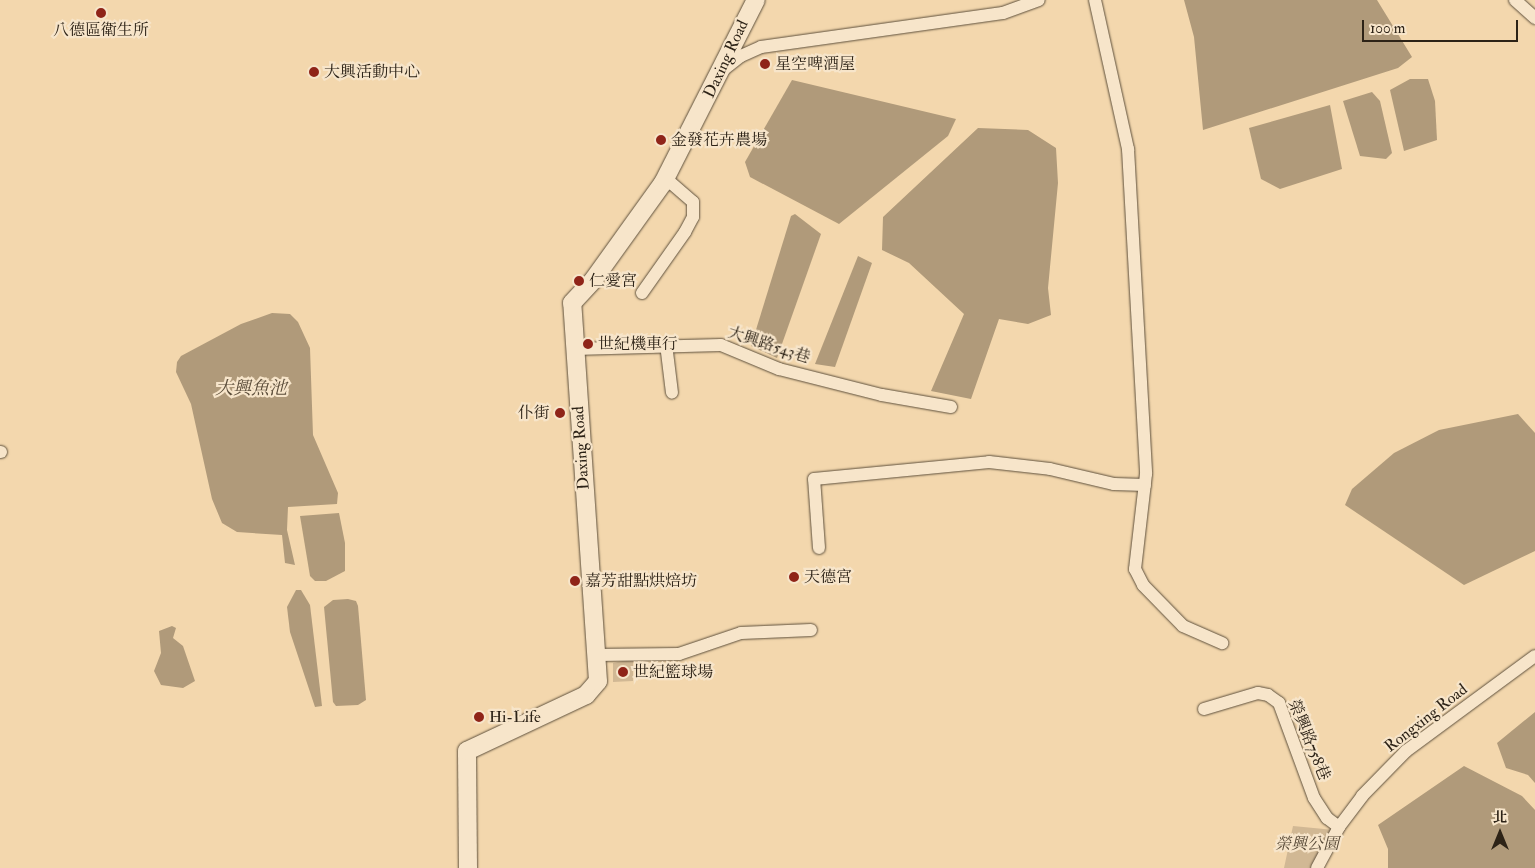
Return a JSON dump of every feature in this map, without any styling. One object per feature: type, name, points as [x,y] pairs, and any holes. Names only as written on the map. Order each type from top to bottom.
[{"type":"street","name":"Daxing Road","points":[[468,868],[467,751],[586,695],[598,681],[572,302],[611,256],[665,178],[723,70],[756,0]]},
{"type":"street","points":[[723,70],[741,56],[761,48],[1003,13],[1039,0]]},
{"type":"street","points":[[1095,0],[1128,149],[1145,485],[1135,568],[1143,585],[1183,626],[1222,642]]},
{"type":"street","points":[[1523,2],[1535,18]]},
{"type":"street","points":[[642,293],[685,232],[693,217],[693,202],[665,178]]},
{"type":"street","points":[[666,344],[672,392]]},
{"type":"street","name":"大興路543巷","points":[[574,349],[666,344],[721,345],[779,369],[882,396],[951,408]]},
{"type":"street","points":[[819,548],[814,479],[989,462],[1050,469],[1114,484],[1145,485]]},
{"type":"street","points":[[596,655],[679,654],[742,633],[811,630]]},
{"type":"street","name":"Rongxing Road","points":[[1317,868],[1339,827],[1362,796],[1406,751],[1535,656]]},
{"type":"street","name":"榮興路758巷","points":[[1204,709],[1258,693],[1268,694],[1279,702],[1314,798],[1327,818],[1339,827]]},
{"type":"green space","name":"世紀籃球場","points":[[633,659],[633,681],[613,682],[613,663]]},
{"type":"green space","name":"榮興公園","points":[[1293,826],[1334,830],[1313,868],[1284,868]]},
{"type":"water","points":[[1184,0],[1377,0],[1412,57],[1398,68],[1203,130],[1194,37]]},
{"type":"water","points":[[1410,79],[1428,79],[1435,101],[1437,140],[1404,151],[1390,90]]},
{"type":"water","points":[[792,80],[956,119],[948,136],[839,224],[750,177],[745,162]]},
{"type":"water","points":[[1372,92],[1380,101],[1392,153],[1386,159],[1360,156],[1343,101]]},
{"type":"water","points":[[1330,105],[1342,169],[1280,189],[1261,179],[1249,128]]},
{"type":"water","points":[[978,128],[1028,130],[1056,148],[1058,183],[1048,288],[1051,315],[1028,324],[999,319],[971,399],[931,391],[964,314],[909,263],[882,250],[883,217]]},
{"type":"water","points":[[795,214],[821,234],[777,358],[751,346],[791,216]]},
{"type":"water","points":[[858,256],[872,263],[835,367],[815,364]]},
{"type":"water","name":"大興魚池","points":[[272,313],[290,314],[298,322],[310,348],[313,435],[338,493],[337,504],[288,507],[287,530],[295,565],[285,563],[282,535],[237,532],[222,523],[212,499],[191,404],[176,372],[177,362],[181,356],[241,324]]},
{"type":"water","points":[[1518,414],[1535,433],[1535,551],[1464,585],[1345,505],[1352,489],[1394,453],[1439,430]]},
{"type":"water","points":[[339,513],[345,543],[345,571],[326,581],[315,581],[310,576],[300,516]]},
{"type":"water","points":[[296,590],[301,590],[310,605],[322,706],[315,707],[290,632],[287,607]]},
{"type":"water","points":[[348,599],[356,601],[358,606],[366,700],[358,705],[336,706],[333,702],[324,607],[333,600]]},
{"type":"water","points":[[172,626],[176,628],[173,638],[183,646],[195,681],[183,688],[161,685],[154,671],[161,653],[159,631]]},
{"type":"water","points":[[1535,712],[1535,783],[1528,775],[1506,768],[1497,743]]},
{"type":"water","points":[[1464,766],[1522,796],[1535,810],[1535,868],[1388,868],[1388,849],[1378,825]]},
{"type":"place","name":"八德區衛生所","points":[[101,13]]},
{"type":"place","name":"星空啤酒屋","points":[[765,64]]},
{"type":"place","name":"大興活動中心","points":[[314,72]]},
{"type":"place","name":"金發花卉農場","points":[[661,140]]},
{"type":"place","name":"仁愛宮","points":[[579,281]]},
{"type":"place","name":"世紀機車行","points":[[588,344]]},
{"type":"place","name":"仆街","points":[[560,413]]},
{"type":"place","name":"天德宮","points":[[794,577]]},
{"type":"place","name":"嘉芳甜點烘焙坊","points":[[575,581]]},
{"type":"place","name":"世紀籃球場","points":[[623,672]]},
{"type":"place","name":"Hi-Life","points":[[479,717]]}]
